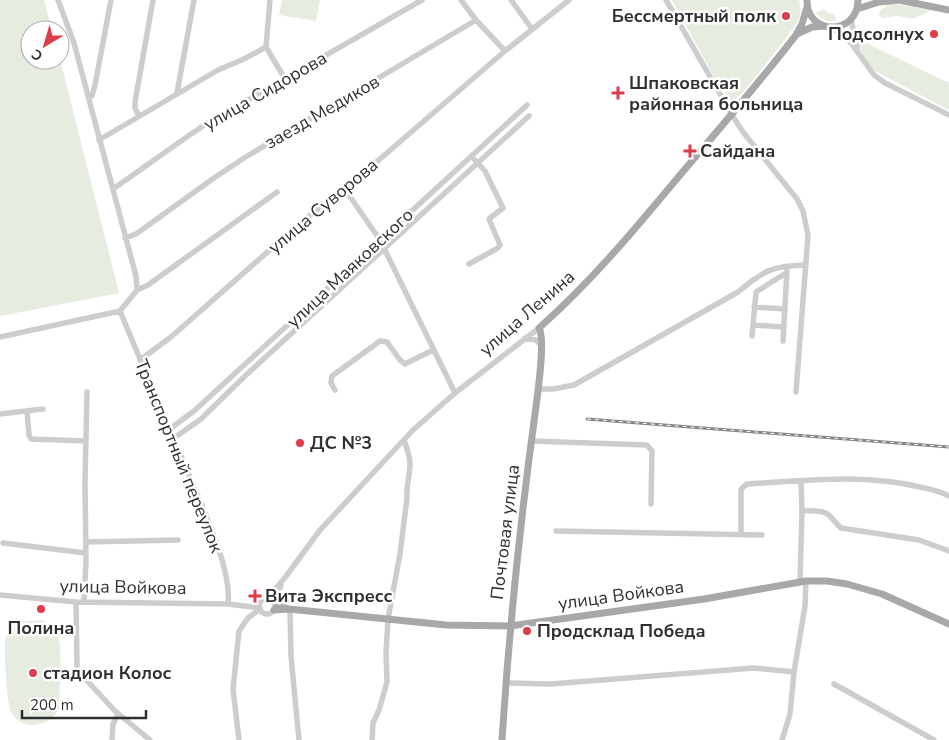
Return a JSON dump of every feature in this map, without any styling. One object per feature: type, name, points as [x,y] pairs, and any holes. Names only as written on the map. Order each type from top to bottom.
[{"type":"main road","points":[[796,35],[812,27],[843,25],[851,19],[857,9],[858,0]]},
{"type":"main road","points":[[857,9],[879,2],[898,0],[949,10]]},
{"type":"main road","points":[[806,2],[813,18],[827,26]]},
{"type":"main road","points":[[796,35],[802,24],[806,2]]},
{"type":"main road","name":"улица Ленина","points":[[539,328],[578,293],[633,231],[732,115],[796,35]]},
{"type":"main road","name":"Почтовая улица","points":[[502,740],[510,626],[542,346],[542,333],[539,328]]},
{"type":"main road","name":"улица Войкова","points":[[274,605],[289,610],[446,625],[510,626],[704,599],[803,582],[827,581],[847,584],[882,594],[949,624]]},
{"type":"street","points":[[58,0],[74,43],[89,97],[136,276],[137,290]]},
{"type":"street","points":[[89,97],[92,96],[95,85],[110,0]]},
{"type":"street","points":[[139,116],[135,108],[135,102],[153,0]]},
{"type":"street","points":[[177,93],[194,0]]},
{"type":"street","points":[[270,0],[266,47],[285,79]]},
{"type":"street","name":"улица Сидорова","points":[[113,189],[176,143],[206,124],[422,0]]},
{"type":"street","points":[[461,0],[505,52]]},
{"type":"street","points":[[511,0],[532,30]]},
{"type":"street","name":"улица Суворова","points":[[140,360],[171,337],[298,225],[569,0]]},
{"type":"street","points":[[666,0],[743,132],[793,193],[803,211],[808,235],[796,392]]},
{"type":"street","points":[[851,19],[858,52]]},
{"type":"street","name":"заезд Медиков","points":[[126,238],[151,224],[244,158],[476,20]]},
{"type":"street","points":[[827,26],[844,36],[874,75],[885,83],[949,115]]},
{"type":"street","points":[[99,140],[218,70],[266,47]]},
{"type":"street","name":"улица Маяковского","points":[[171,428],[194,412],[527,105]]},
{"type":"street","name":"улица Маяковского","points":[[174,438],[201,419],[245,376],[529,116]]},
{"type":"street","points":[[469,264],[498,248],[500,245],[489,219],[503,208],[491,182],[472,157]]},
{"type":"street","points":[[344,188],[380,240],[454,393]]},
{"type":"street","points":[[0,337],[120,311],[137,290],[148,285],[277,192]]},
{"type":"street","points":[[538,389],[553,389],[574,385],[738,292],[758,275],[772,268],[787,265],[806,265]]},
{"type":"street","points":[[783,341],[787,265]]},
{"type":"street","points":[[752,336],[756,292],[786,273]]},
{"type":"street","points":[[754,307],[785,309]]},
{"type":"street","name":"Транспортный переулок","points":[[120,311],[171,428],[216,541],[226,581],[228,604]]},
{"type":"street","points":[[753,325],[784,327]]},
{"type":"street","name":"улица Ленина","points":[[260,606],[284,579],[320,530],[404,440],[454,393],[539,328]]},
{"type":"street","points":[[525,338],[536,340],[542,346]]},
{"type":"street","points":[[335,390],[330,383],[332,376],[380,341],[387,342],[405,364],[433,350]]},
{"type":"street","points":[[84,602],[87,392]]},
{"type":"street","points":[[0,414],[43,410]]},
{"type":"street","points":[[28,411],[28,435],[31,439],[86,441]]},
{"type":"street","points":[[372,740],[373,723],[379,710],[386,682],[388,619],[400,554],[410,466],[409,452],[404,440]]},
{"type":"street","points":[[531,441],[647,445],[652,451],[651,504]]},
{"type":"street","points":[[741,535],[741,490],[744,485],[862,478],[908,484],[949,496]]},
{"type":"street","points":[[782,740],[790,714],[794,672],[805,606],[801,482]]},
{"type":"street","points":[[802,511],[823,511],[830,515],[836,525],[841,528],[919,540],[949,551]]},
{"type":"street","points":[[556,531],[762,535]]},
{"type":"street","points":[[86,542],[178,540]]},
{"type":"street","points":[[3,543],[86,552]]},
{"type":"street","name":"улица Ленина","points":[[274,605],[284,579]]},
{"type":"street","name":"улица Войкова","points":[[0,595],[76,602],[260,606]]},
{"type":"street","points":[[239,740],[233,689],[239,631],[260,606],[262,612],[268,614],[274,605],[267,598]]},
{"type":"street","points":[[76,602],[77,666],[80,673],[118,714],[150,740]]},
{"type":"street","points":[[289,610],[291,656],[299,740]]},
{"type":"street","points":[[506,683],[551,684],[754,668],[794,672]]},
{"type":"street","points":[[834,684],[934,740]]},
{"type":"street","points":[[112,740],[113,724],[118,714]]},
{"type":"shaded area","points":[[0,0],[44,0],[49,20],[20,20],[20,70],[63,70],[119,293],[0,316]]},
{"type":"shaded area","points":[[282,0],[320,0],[316,21],[279,15]]},
{"type":"shaded area","points":[[672,0],[799,0],[800,12],[795,26],[777,50],[743,92],[729,105],[724,97],[726,93],[718,77],[715,79]]},
{"type":"shaded area","points":[[888,4],[931,10],[913,19],[898,16],[882,18],[879,15],[880,11]]},
{"type":"shaded area","points":[[824,9],[828,13],[834,14],[837,21],[826,21],[815,13]]},
{"type":"shaded area","points":[[862,41],[949,83],[949,110],[871,69],[860,50],[859,45]]},
{"type":"shaded area","name":"стадион Колос","points":[[41,620],[50,624],[56,631],[60,647],[59,709],[49,720],[35,725],[28,725],[21,722],[11,712],[6,678],[5,642],[15,622]]},
{"type":"railway","points":[[587,419],[949,447]]},
{"type":"place","name":"Бессмертный полк","points":[[786,16]]},
{"type":"place","name":"Подсолнух","points":[[934,34]]},
{"type":"place","name":"Шпаковская районная больница","points":[[618,93]]},
{"type":"place","name":"Сайдана","points":[[690,151]]},
{"type":"place","name":"ДС №3","points":[[300,443]]},
{"type":"place","name":"Вита Экспресс","points":[[255,596]]},
{"type":"place","name":"Полина","points":[[41,609]]},
{"type":"place","name":"Продсклад Победа","points":[[527,631]]},
{"type":"place","name":"стадион Колос","points":[[33,673]]}]
